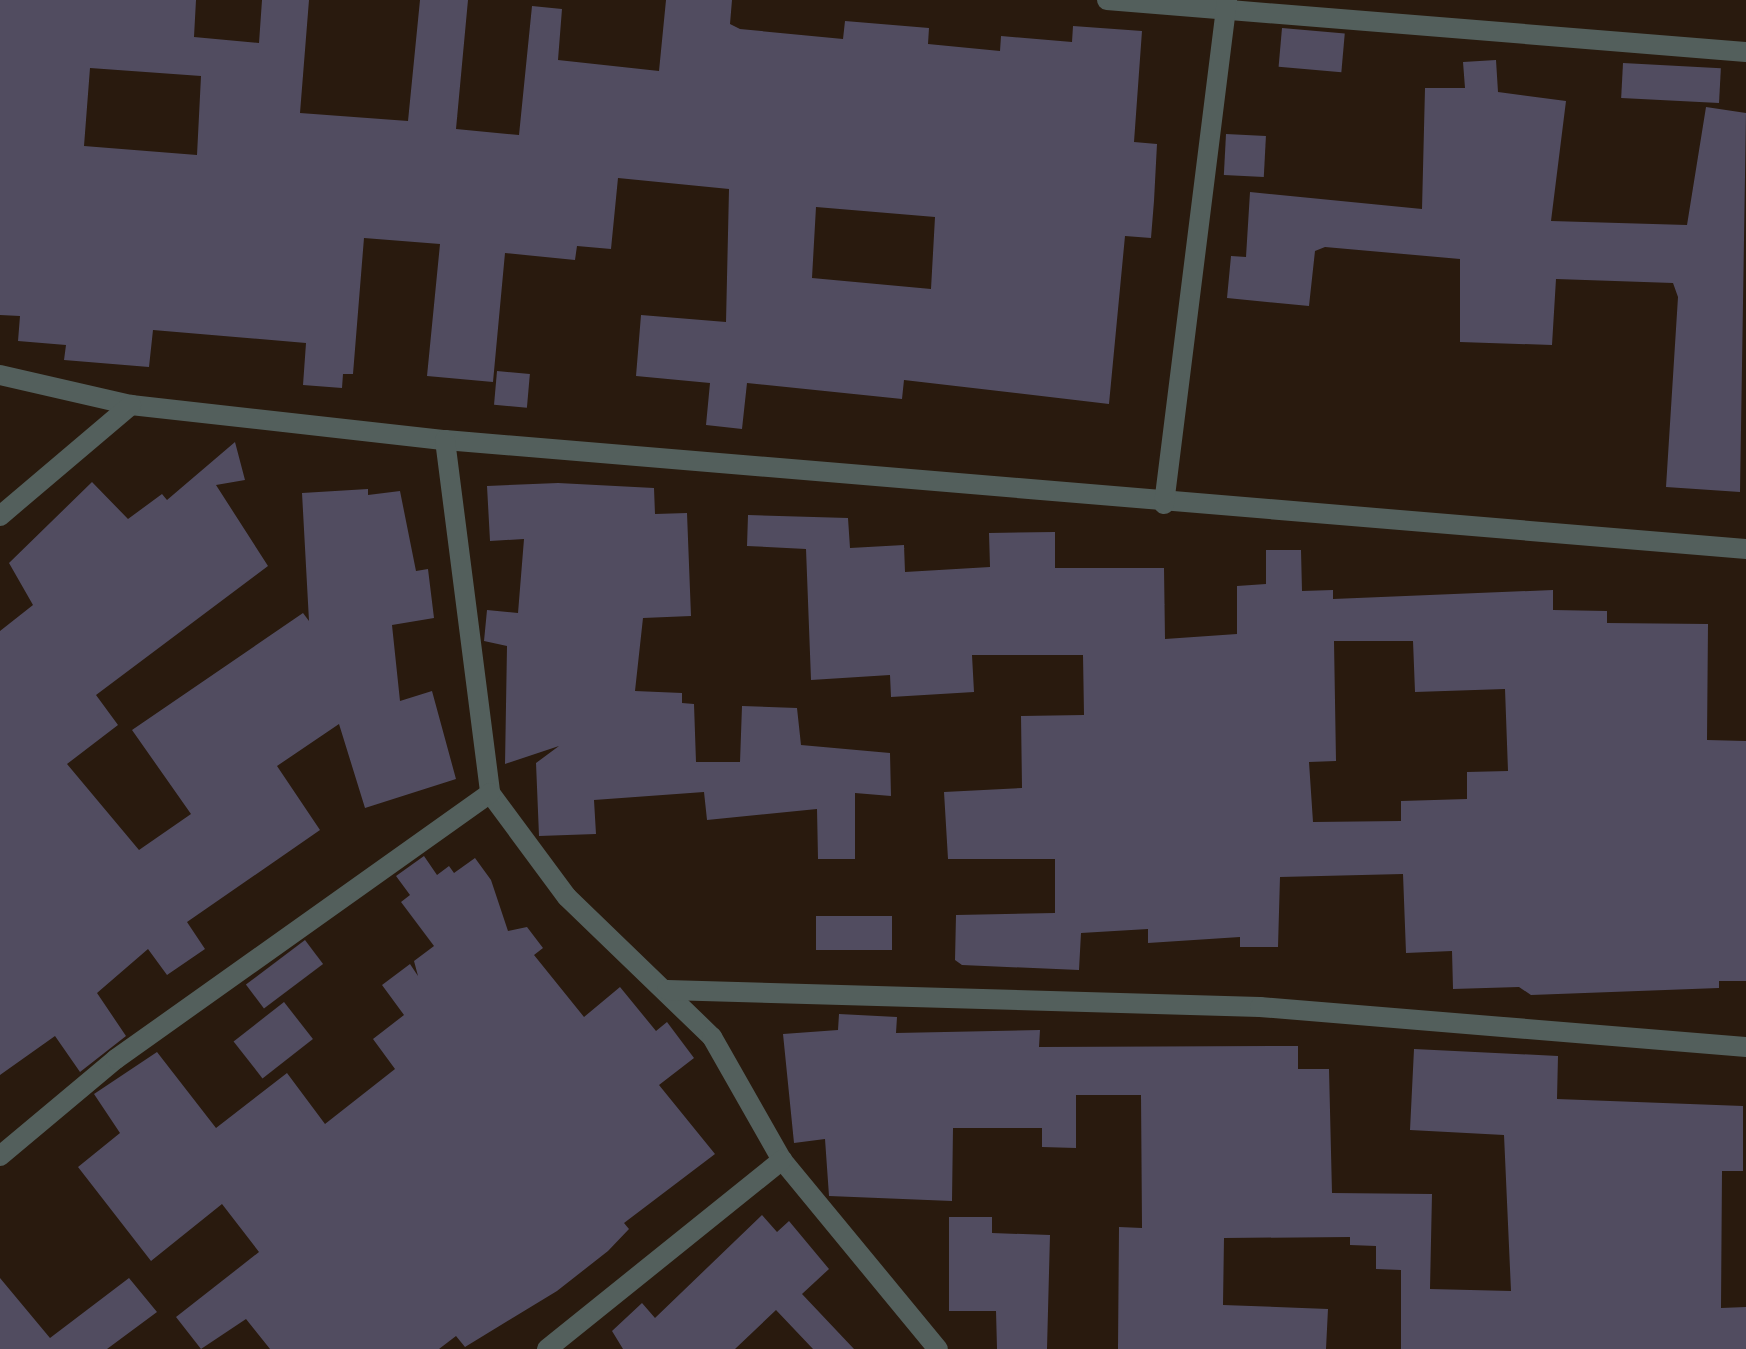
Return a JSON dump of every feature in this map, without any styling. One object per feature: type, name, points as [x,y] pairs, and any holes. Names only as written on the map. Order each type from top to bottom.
[{"type":"street","points":[[1107,0],[1226,5],[1746,52]]},
{"type":"street","points":[[1164,504],[1226,5]]},
{"type":"street","points":[[0,375],[131,405],[445,440],[1164,504],[1746,549]]},
{"type":"street","points":[[0,516],[131,405]]},
{"type":"street","points":[[445,440],[490,793],[567,897],[667,990],[712,1037],[782,1160],[938,1349]]},
{"type":"street","points":[[0,1156],[116,1059],[490,793]]},
{"type":"street","points":[[667,990],[1260,1007],[1746,1047]]},
{"type":"street","points":[[547,1349],[782,1160]]},
{"type":"building","points":[[0,0],[196,0],[194,37],[259,43],[262,0],[309,0],[300,113],[408,121],[420,0],[468,0],[456,129],[519,135],[532,6],[562,9],[558,60],[659,71],[666,0],[732,0],[730,24],[740,29],[843,39],[845,21],[929,28],[928,44],[1000,51],[1001,36],[1072,42],[1073,26],[1142,31],[1134,142],[1157,144],[1151,238],[1125,236],[1109,404],[904,380],[902,399],[747,383],[742,429],[706,425],[710,383],[636,376],[641,315],[726,322],[729,189],[618,178],[611,249],[577,246],[575,260],[505,253],[493,382],[427,376],[440,244],[364,238],[353,374],[343,374],[342,388],[303,385],[306,343],[153,330],[149,367],[64,360],[66,345],[18,341],[20,316],[0,315]],"holes":[[[90,68],[201,76],[197,155],[84,146]],[[816,207],[935,217],[931,289],[812,278]]]},
{"type":"building","points":[[1282,28],[1345,33],[1341,72],[1279,67]]},
{"type":"building","points":[[1496,60],[1498,92],[1566,101],[1551,221],[1687,225],[1706,107],[1746,113],[1740,492],[1666,487],[1678,297],[1673,283],[1556,279],[1552,345],[1460,342],[1460,259],[1325,247],[1315,251],[1309,306],[1227,298],[1231,256],[1246,257],[1250,192],[1422,209],[1425,88],[1465,88],[1463,62]]},
{"type":"building","points":[[1623,63],[1721,68],[1719,103],[1621,98]]},
{"type":"building","points":[[1226,134],[1266,136],[1264,177],[1224,175]]},
{"type":"building","points":[[497,371],[530,374],[527,408],[494,405]]},
{"type":"building","points":[[235,442],[245,480],[216,485],[268,566],[96,695],[118,725],[67,764],[139,850],[191,814],[132,730],[303,613],[309,621],[302,493],[368,489],[368,495],[400,491],[416,571],[428,569],[434,618],[392,625],[400,701],[432,691],[456,779],[365,808],[339,724],[277,766],[320,830],[187,922],[205,949],[167,975],[148,949],[97,993],[126,1036],[80,1072],[55,1036],[0,1075],[0,631],[33,605],[9,563],[92,482],[128,519],[162,494],[167,500]]},
{"type":"building","points":[[558,483],[654,488],[655,514],[687,513],[691,616],[643,618],[635,691],[682,693],[682,703],[694,704],[696,762],[740,762],[742,706],[797,708],[801,745],[890,753],[891,796],[855,793],[855,859],[818,859],[817,809],[707,820],[704,792],[594,800],[596,834],[539,836],[536,763],[559,746],[505,764],[507,646],[484,641],[487,610],[518,613],[524,539],[490,541],[487,486]]},
{"type":"building","points":[[748,515],[848,518],[850,548],[904,545],[905,572],[990,567],[989,533],[1055,532],[1055,568],[1164,568],[1165,639],[1237,634],[1237,586],[1266,584],[1266,550],[1301,550],[1302,591],[1333,590],[1333,599],[1553,590],[1553,610],[1607,611],[1607,623],[1708,624],[1707,740],[1746,741],[1746,981],[1719,981],[1719,988],[1531,995],[1519,987],[1453,989],[1452,951],[1406,953],[1403,874],[1280,877],[1278,947],[1240,947],[1240,937],[1148,943],[1148,929],[1081,933],[1079,970],[962,965],[955,960],[956,915],[1055,913],[1055,859],[948,859],[944,792],[1022,788],[1021,716],[1084,715],[1083,655],[972,655],[974,692],[891,697],[890,675],[811,680],[806,549],[747,546]],"holes":[[[1334,641],[1413,641],[1415,692],[1505,689],[1508,771],[1467,772],[1467,799],[1401,801],[1401,821],[1313,822],[1309,762],[1336,761]]]},
{"type":"building","points":[[424,856],[437,875],[449,866],[454,873],[475,858],[491,880],[508,931],[527,927],[543,948],[534,955],[584,1017],[620,987],[656,1031],[667,1022],[694,1058],[659,1085],[715,1154],[624,1223],[629,1229],[608,1251],[557,1291],[465,1347],[456,1336],[439,1349],[270,1349],[246,1319],[201,1349],[176,1317],[259,1252],[222,1204],[151,1261],[78,1167],[120,1133],[94,1094],[157,1052],[216,1128],[287,1073],[325,1124],[395,1069],[373,1039],[404,1015],[382,985],[410,964],[418,976],[414,961],[434,946],[401,902],[410,895],[396,876]]},
{"type":"building","points":[[816,916],[892,916],[892,950],[816,950]]},
{"type":"building","points":[[305,940],[323,964],[264,1008],[246,985]]},
{"type":"building","points":[[284,1002],[313,1039],[263,1078],[234,1041]]},
{"type":"building","points":[[839,1014],[897,1017],[896,1033],[1040,1030],[1039,1047],[1298,1046],[1298,1069],[1329,1069],[1332,1193],[1432,1194],[1430,1289],[1511,1291],[1504,1135],[1410,1130],[1414,1049],[1558,1056],[1557,1099],[1743,1106],[1743,1171],[1722,1171],[1721,1308],[1746,1307],[1746,1349],[1401,1349],[1401,1270],[1376,1269],[1376,1246],[1350,1245],[1350,1237],[1224,1238],[1223,1305],[1328,1309],[1326,1349],[1118,1349],[1119,1227],[1142,1228],[1141,1095],[1076,1095],[1076,1148],[1042,1147],[1042,1128],[953,1128],[952,1201],[829,1196],[825,1139],[794,1143],[783,1034],[838,1030]]},
{"type":"building","points":[[762,1215],[777,1232],[789,1221],[829,1269],[802,1294],[854,1349],[813,1349],[776,1310],[735,1349],[623,1349],[612,1331],[642,1303],[655,1318]]},
{"type":"building","points":[[949,1217],[992,1217],[992,1233],[1050,1235],[1047,1349],[997,1349],[996,1311],[949,1311]]},
{"type":"building","points":[[0,1278],[50,1338],[129,1278],[157,1312],[107,1349],[0,1349]]}]
